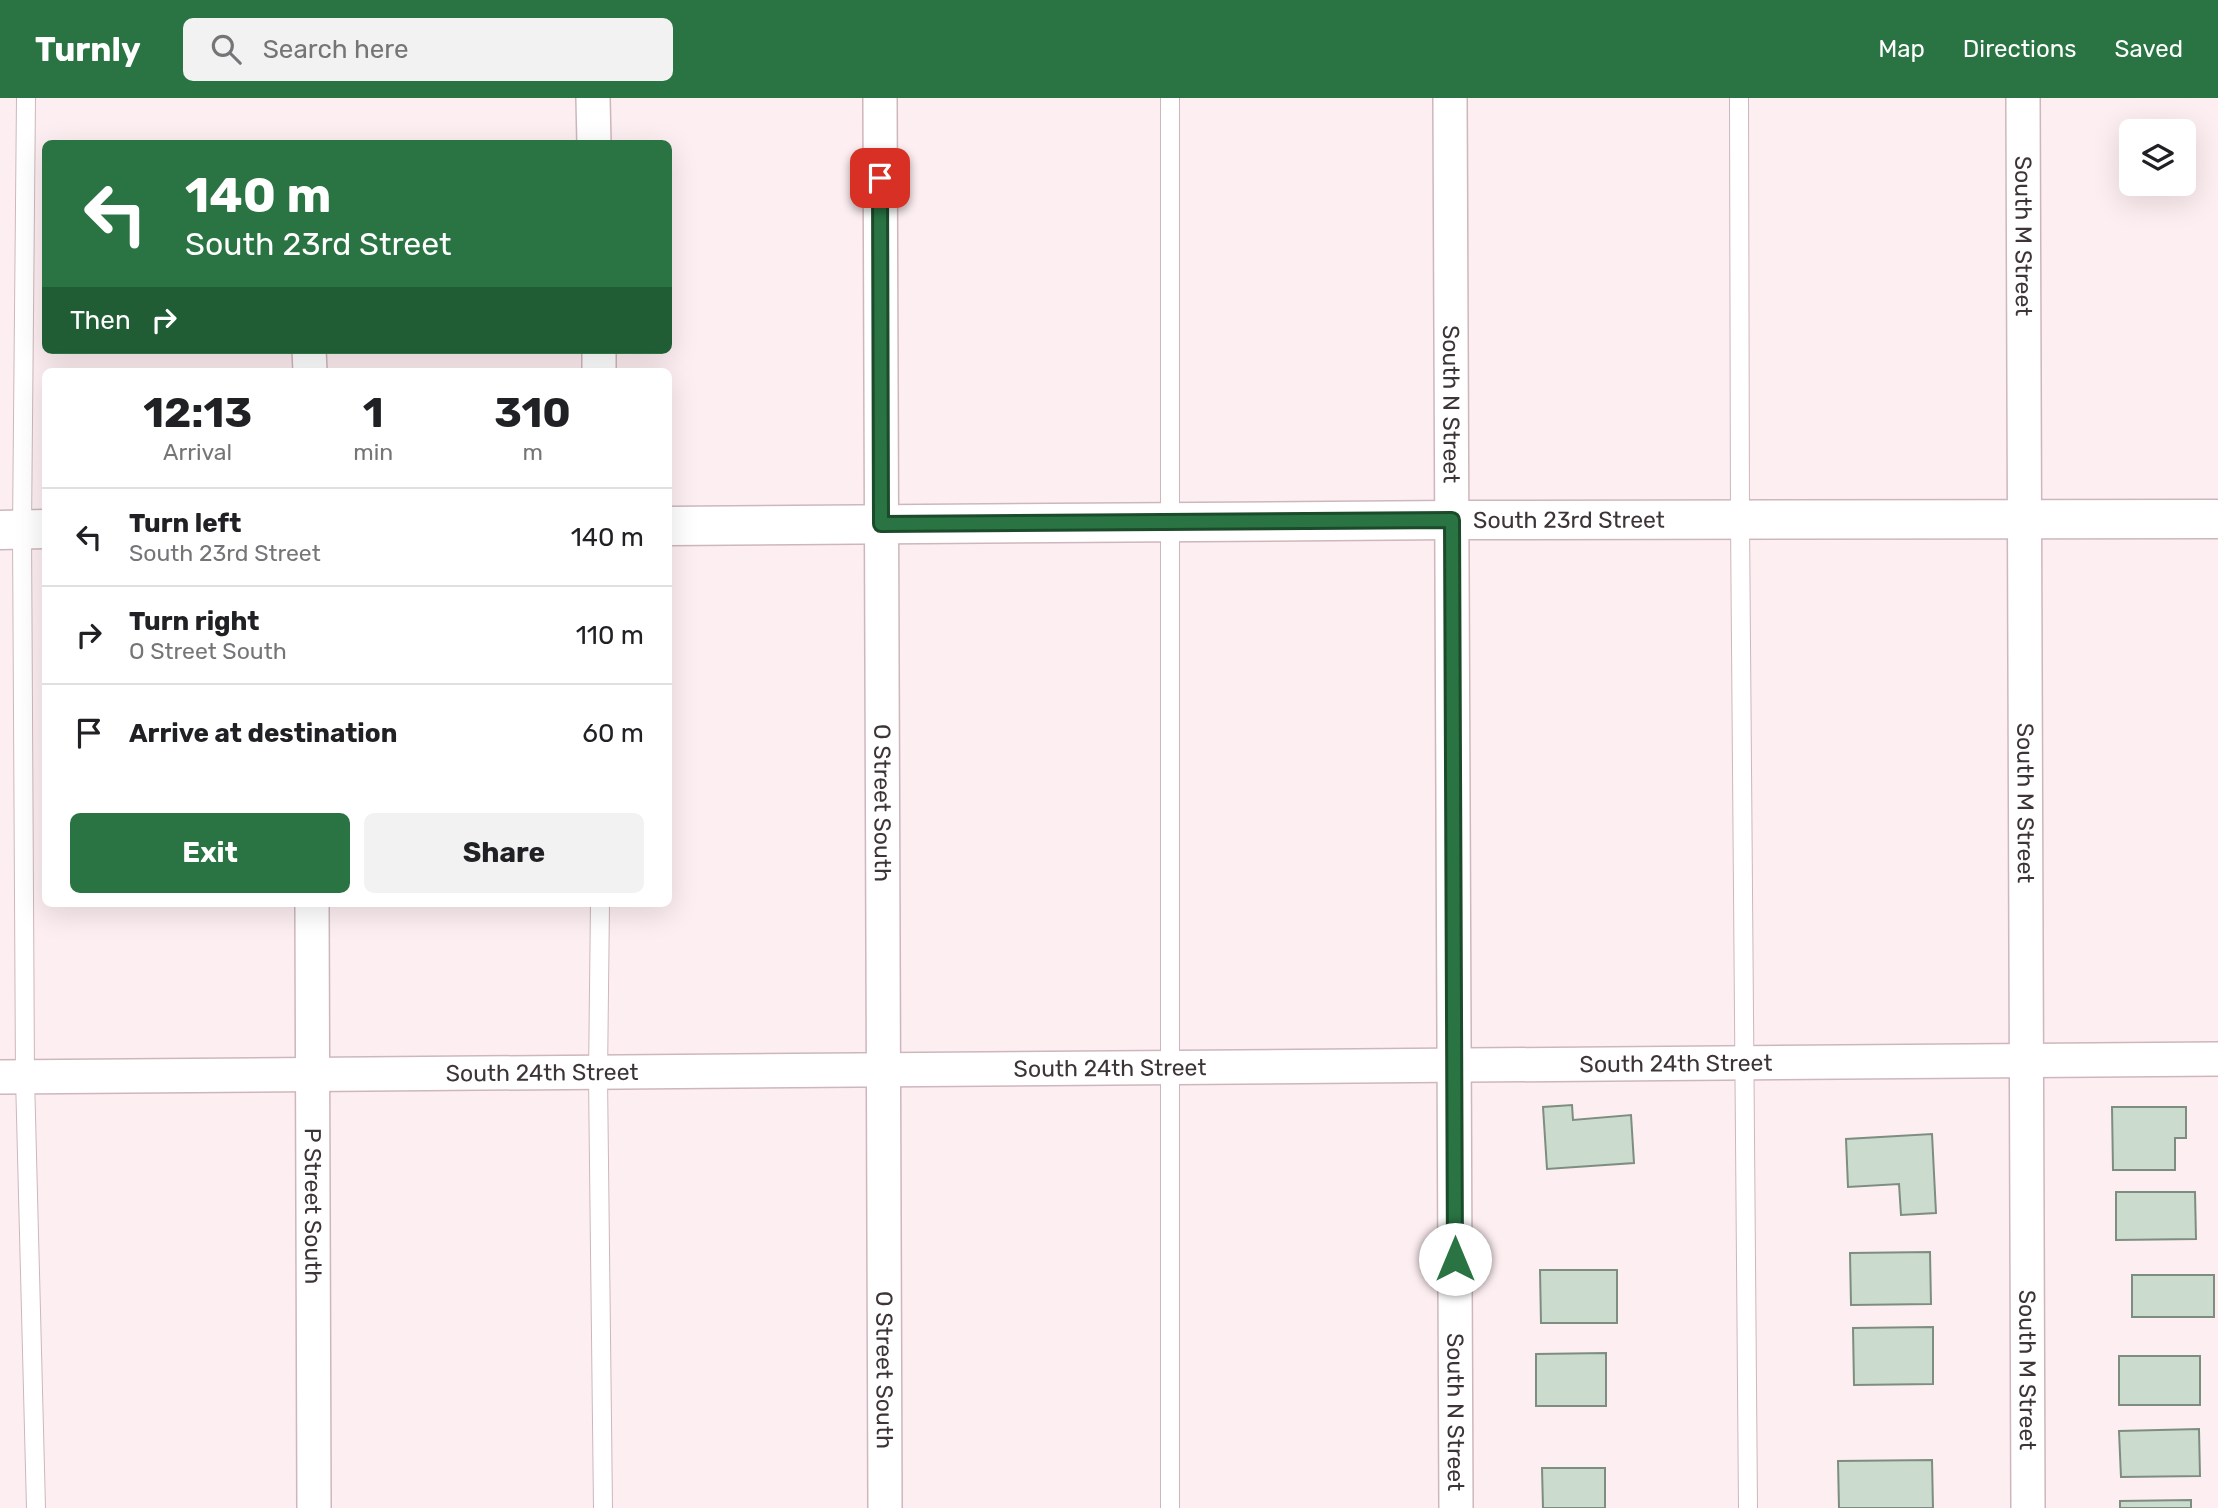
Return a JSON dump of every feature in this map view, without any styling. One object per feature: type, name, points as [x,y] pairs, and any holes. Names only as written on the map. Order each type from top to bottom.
[{"type":"street","points":[[593,98],[594,140]]},
{"type":"street","name":"O Street South","points":[[880,98],[885,1508]]},
{"type":"street","name":"South N Street","points":[[1450,98],[1457,1508]]},
{"type":"street","name":"South M Street","points":[[2023,98],[2028,1508]]},
{"type":"street","name":"South 23rd Street","points":[[672,526],[1452,520],[2218,519]]},
{"type":"street","name":"P Street South","points":[[312,907],[314,1508]]},
{"type":"street","name":"South 24th Street","points":[[13,1077],[2218,1059]]},
{"type":"lane","points":[[26,98],[23,529],[13,1077],[36,1508]]},
{"type":"lane","points":[[1170,98],[1170,1508]]},
{"type":"lane","points":[[1739,98],[1748,1508]]},
{"type":"lane","points":[[600,907],[603,1508]]},
{"type":"building","points":[[1572,1105],[1573,1120],[1631,1115],[1634,1163],[1547,1169],[1543,1107]]},
{"type":"building","points":[[2112,1107],[2186,1107],[2186,1138],[2175,1138],[2175,1170],[2113,1170]]},
{"type":"building","points":[[1932,1134],[1936,1213],[1901,1215],[1899,1184],[1848,1187],[1846,1139]]},
{"type":"building","points":[[2116,1192],[2195,1192],[2196,1239],[2116,1240]]},
{"type":"building","points":[[1930,1252],[1931,1304],[1851,1305],[1850,1253]]},
{"type":"building","points":[[1540,1270],[1617,1270],[1617,1323],[1541,1323]]},
{"type":"building","points":[[2132,1275],[2214,1275],[2214,1317],[2132,1317]]},
{"type":"building","points":[[1933,1327],[1933,1384],[1854,1385],[1853,1328]]},
{"type":"building","points":[[1606,1353],[1606,1406],[1536,1406],[1536,1354]]},
{"type":"building","points":[[2119,1356],[2200,1356],[2200,1405],[2119,1405]]},
{"type":"building","points":[[2199,1429],[2200,1476],[2121,1477],[2119,1431]]},
{"type":"building","points":[[1932,1460],[1933,1508],[1839,1508],[1838,1461]]},
{"type":"building","points":[[1542,1468],[1605,1468],[1605,1508],[1543,1508]]},
{"type":"building","points":[[2191,1500],[2191,1508],[2120,1508],[2120,1501]]},
{"type":"route","points":[[880,178],[881,524],[1452,520],[1455,1259]]}]
